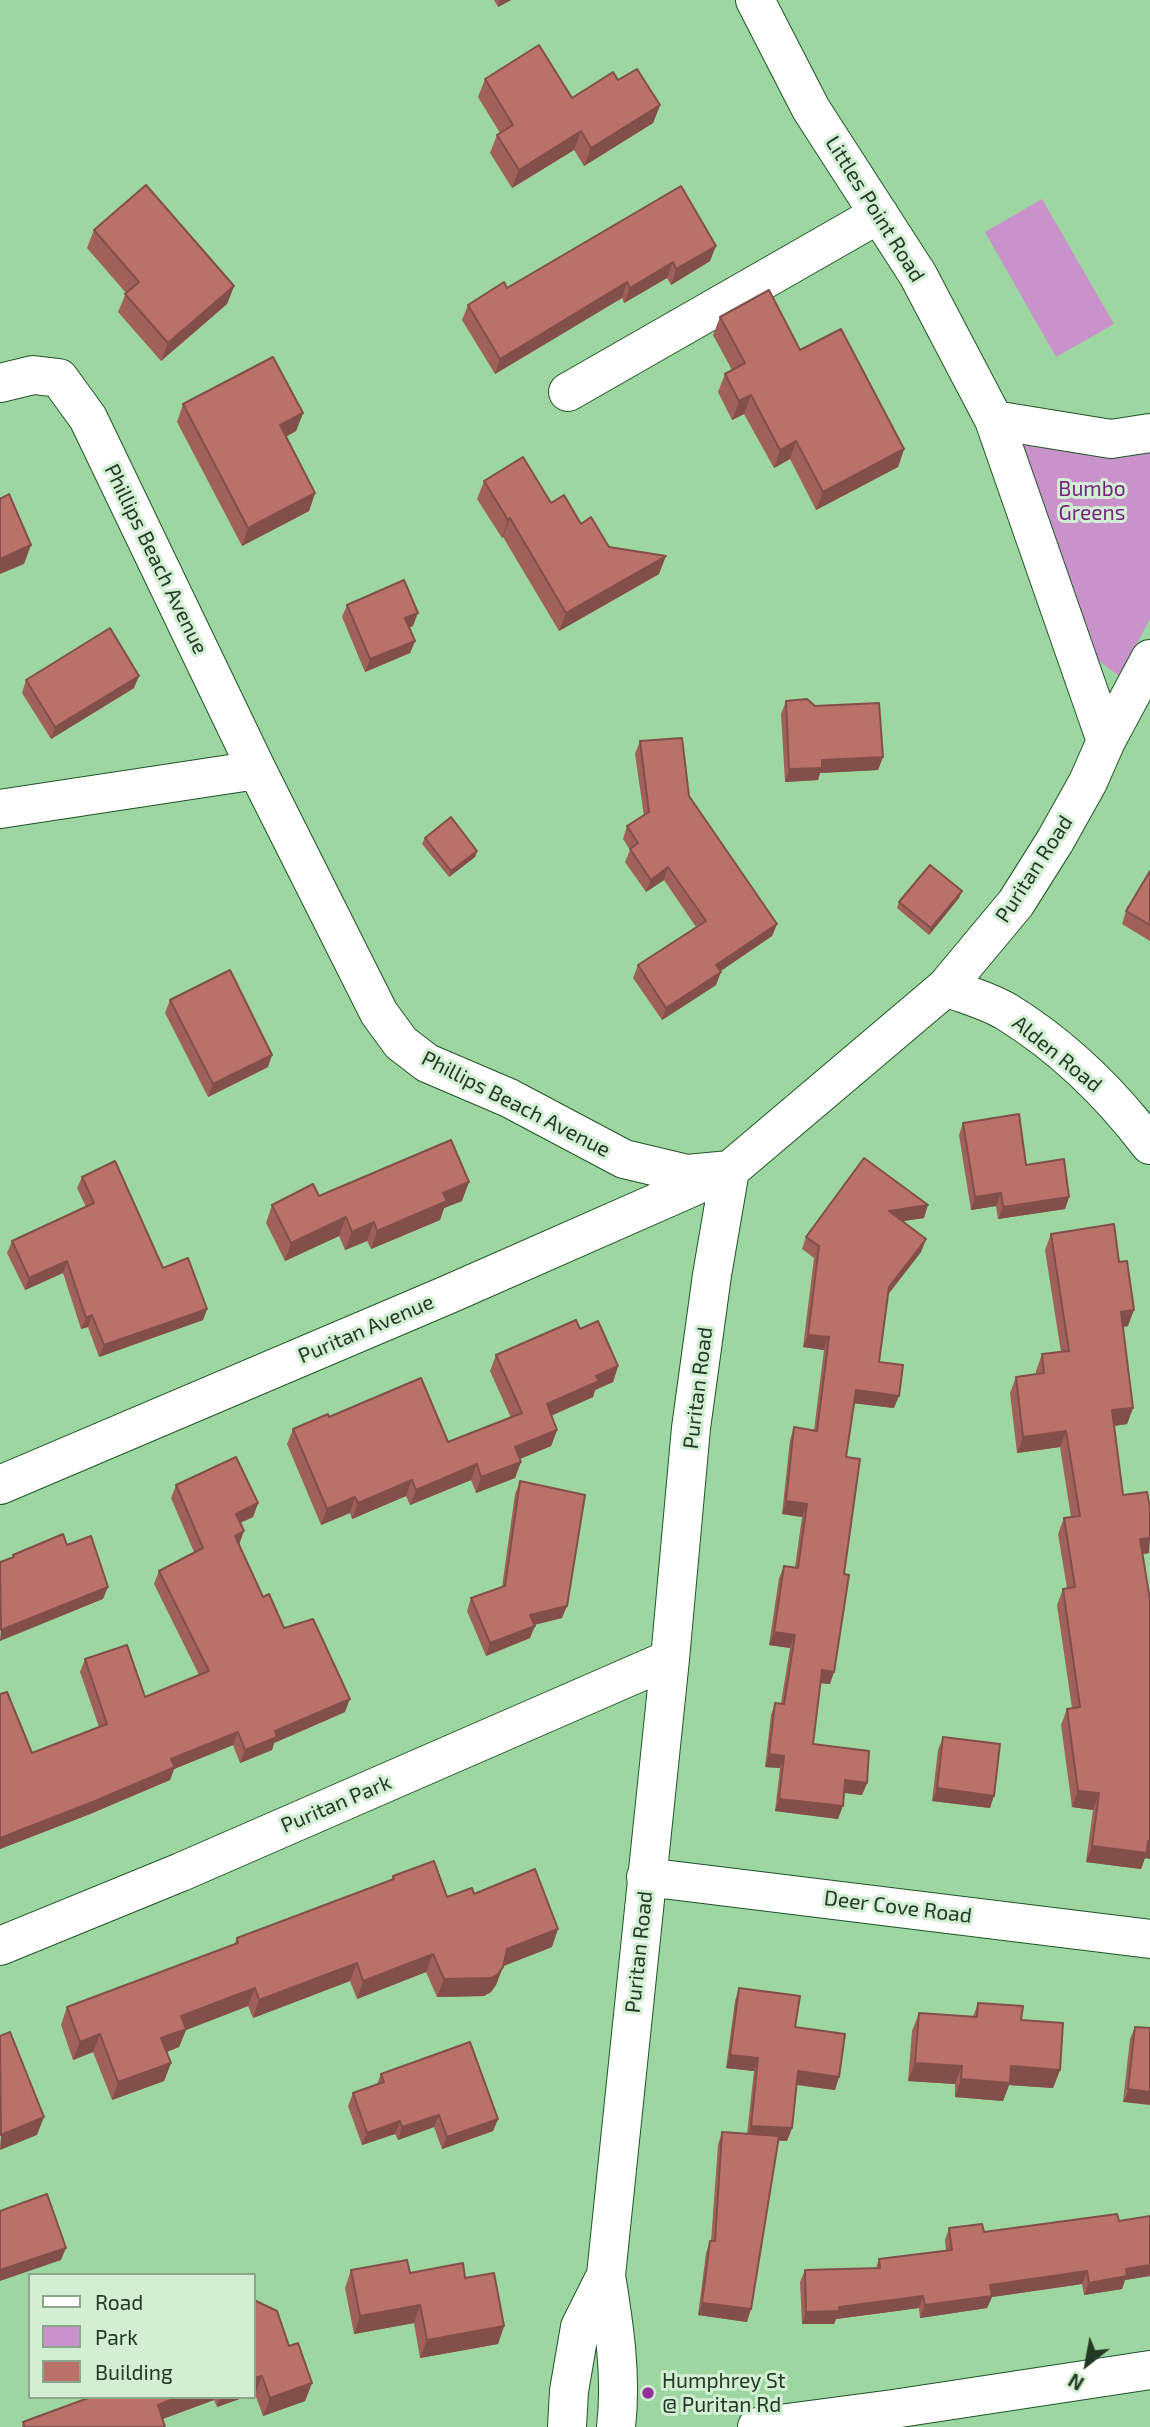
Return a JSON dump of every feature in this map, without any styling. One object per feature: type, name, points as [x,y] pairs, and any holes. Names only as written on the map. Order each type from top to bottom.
[{"type":"street","name":"Littles Point Road","points":[[755,0],[811,109],[918,275],[993,420],[1106,741]]},
{"type":"street","points":[[568,392],[879,214]]},
{"type":"street","name":"Phillips Beach Avenue","points":[[16,379],[59,378],[88,418],[257,770],[379,1013],[401,1043],[427,1063],[509,1098],[624,1158],[687,1174],[730,1170]]},
{"type":"street","points":[[993,420],[1111,439],[1150,433]]},
{"type":"street","name":"Puritan Road","points":[[616,2427],[619,2399],[607,2275],[691,1428],[712,1275],[730,1170],[946,988],[1016,903],[1082,794],[1106,741],[1150,659]]},
{"type":"street","points":[[0,808],[257,770]]},
{"type":"street","name":"Alden Road","points":[[946,988],[1005,1011],[1059,1052],[1121,1108],[1150,1145]]},
{"type":"street","name":"Puritan Avenue","points":[[0,1485],[447,1295],[730,1170]]},
{"type":"street","name":"Puritan Park","points":[[0,1946],[181,1872],[670,1660]]},
{"type":"street","name":"Deer Cove Road","points":[[646,1877],[1150,1939]]},
{"type":"street","name":"Puritan Road","points":[[567,2427],[569,2391],[580,2327],[607,2275]]},
{"type":"street","points":[[757,2427],[896,2418],[1150,2370]]},
{"type":"green space","points":[[1042,199],[1114,324],[1056,357],[985,232]]},
{"type":"green space","name":"Bumbo Greens","points":[[1150,443],[1150,619],[1119,676],[1082,648],[1015,444]]},
{"type":"building","points":[[539,45],[572,98],[613,72],[618,80],[637,69],[660,105],[591,148],[581,131],[519,170],[497,135],[513,125],[485,79]]},
{"type":"building","points":[[146,185],[234,286],[168,343],[125,294],[139,282],[94,230]]},
{"type":"building","points":[[681,186],[716,246],[676,269],[673,262],[630,288],[627,282],[500,359],[468,305],[504,282],[507,288]]},
{"type":"building","points":[[769,290],[800,350],[841,329],[904,449],[823,492],[796,441],[780,450],[751,395],[739,401],[725,374],[745,363],[720,317]]},
{"type":"building","points":[[273,357],[303,413],[280,425],[315,493],[248,528],[183,404]]},
{"type":"building","points":[[523,457],[551,503],[564,495],[581,524],[591,517],[609,547],[666,556],[566,613],[510,518],[508,520],[484,481]]},
{"type":"building","points":[[9,494],[31,545],[0,559],[0,499]]},
{"type":"building","points":[[404,580],[418,613],[405,618],[415,641],[370,659],[347,605]]},
{"type":"building","points":[[110,628],[139,676],[55,727],[26,680]]},
{"type":"building","points":[[807,699],[815,706],[879,703],[883,757],[822,760],[822,768],[789,769],[786,701]]},
{"type":"building","points":[[682,738],[689,796],[777,924],[716,965],[721,972],[666,1008],[638,965],[706,921],[668,867],[651,880],[630,849],[638,843],[627,826],[649,812],[640,741]]},
{"type":"building","points":[[451,817],[477,851],[451,871],[425,838]]},
{"type":"building","points":[[930,865],[962,891],[931,928],[899,902]]},
{"type":"building","points":[[1150,871],[1150,925],[1126,911]]},
{"type":"building","points":[[230,970],[272,1055],[213,1084],[170,1000]]},
{"type":"building","points":[[1019,1114],[1026,1165],[1064,1159],[1069,1197],[1003,1207],[1001,1193],[975,1197],[963,1123]]},
{"type":"building","points":[[451,1140],[469,1182],[443,1193],[447,1201],[377,1231],[374,1222],[352,1232],[346,1217],[291,1243],[272,1205],[313,1184],[319,1196]]},
{"type":"building","points":[[864,1158],[928,1205],[889,1211],[926,1239],[889,1287],[879,1362],[903,1365],[899,1396],[856,1390],[846,1457],[860,1459],[844,1574],[849,1575],[834,1672],[822,1670],[813,1744],[869,1751],[867,1783],[845,1780],[843,1806],[779,1799],[784,1756],[769,1754],[775,1703],[784,1704],[795,1635],[774,1632],[784,1566],[798,1568],[807,1504],[786,1501],[794,1427],[817,1431],[829,1337],[808,1335],[819,1246],[806,1237]]},
{"type":"building","points":[[115,1161],[163,1268],[188,1258],[207,1309],[104,1345],[92,1315],[86,1318],[67,1261],[29,1278],[12,1241],[94,1203],[82,1177]]},
{"type":"building","points":[[1114,1224],[1119,1262],[1127,1261],[1134,1310],[1121,1312],[1133,1408],[1112,1410],[1123,1495],[1147,1492],[1150,1508],[1150,1538],[1140,1539],[1150,1600],[1150,1842],[1148,1841],[1147,1853],[1092,1846],[1099,1793],[1078,1791],[1067,1709],[1080,1707],[1063,1589],[1075,1587],[1064,1518],[1080,1516],[1066,1431],[1023,1437],[1016,1377],[1044,1373],[1042,1354],[1069,1351],[1051,1234]]},
{"type":"building","points":[[576,1320],[580,1329],[598,1321],[618,1366],[596,1376],[599,1381],[547,1404],[557,1430],[515,1447],[521,1462],[481,1477],[477,1464],[416,1490],[412,1480],[358,1503],[355,1497],[327,1509],[293,1429],[328,1414],[329,1417],[421,1378],[448,1442],[522,1413],[496,1355]]},
{"type":"building","points":[[236,1457],[258,1503],[236,1514],[244,1531],[235,1536],[263,1597],[269,1594],[284,1628],[313,1619],[350,1699],[275,1731],[277,1737],[245,1750],[238,1732],[171,1759],[175,1767],[0,1838],[0,1694],[7,1692],[32,1753],[107,1724],[85,1659],[127,1645],[145,1697],[209,1671],[159,1571],[203,1548],[176,1485]]},
{"type":"building","points":[[520,1481],[585,1495],[567,1606],[530,1615],[535,1626],[490,1643],[471,1598],[505,1586]]},
{"type":"building","points":[[63,1534],[67,1545],[91,1536],[108,1587],[1,1630],[0,1562]]},
{"type":"building","points":[[943,1737],[1000,1744],[994,1796],[937,1788]]},
{"type":"building","points":[[434,1861],[447,1897],[472,1888],[474,1894],[535,1869],[558,1929],[507,1949],[503,1967],[491,1978],[444,1979],[433,1954],[363,1981],[357,1963],[259,2000],[255,1988],[181,2016],[186,2029],[161,2038],[171,2063],[118,2082],[100,2034],[80,2042],[67,2007],[238,1943],[237,1938],[394,1879],[393,1876]]},
{"type":"building","points":[[739,1988],[800,1996],[795,2027],[845,2034],[839,2077],[798,2071],[792,2128],[751,2126],[758,2058],[730,2055]]},
{"type":"building","points":[[978,2003],[1023,2006],[1021,2020],[1063,2023],[1060,2070],[1011,2066],[1010,2083],[961,2079],[962,2066],[915,2063],[919,2013],[977,2017]]},
{"type":"building","points":[[1135,2027],[1150,2028],[1150,2092],[1128,2089]]},
{"type":"building","points":[[10,2032],[44,2117],[1,2135],[0,2036]]},
{"type":"building","points":[[470,2042],[498,2119],[447,2137],[439,2115],[402,2127],[400,2121],[367,2133],[353,2093],[384,2082],[381,2074]]},
{"type":"building","points":[[722,2132],[779,2136],[751,2309],[702,2303],[710,2241],[715,2241]]},
{"type":"building","points":[[47,2194],[66,2248],[0,2270],[0,2211]]},
{"type":"building","points":[[1117,2214],[1119,2221],[1150,2216],[1150,2265],[1126,2269],[1127,2276],[1089,2283],[1087,2271],[990,2285],[992,2296],[925,2305],[923,2296],[839,2307],[839,2311],[806,2312],[805,2270],[880,2268],[879,2259],[952,2250],[949,2228],[982,2224],[984,2232]]},
{"type":"building","points":[[407,2260],[410,2273],[463,2263],[465,2278],[494,2273],[504,2326],[427,2340],[420,2305],[360,2316],[351,2270]]},
{"type":"building","points":[[256,2301],[277,2311],[289,2346],[298,2343],[312,2383],[270,2398],[262,2376],[256,2378]]},
{"type":"building","points":[[86,2399],[173,2399],[158,2405],[165,2427],[25,2427],[23,2422]]},
{"type":"place","name":"Humphrey St @ Puritan Rd","points":[[648,2393]]}]
